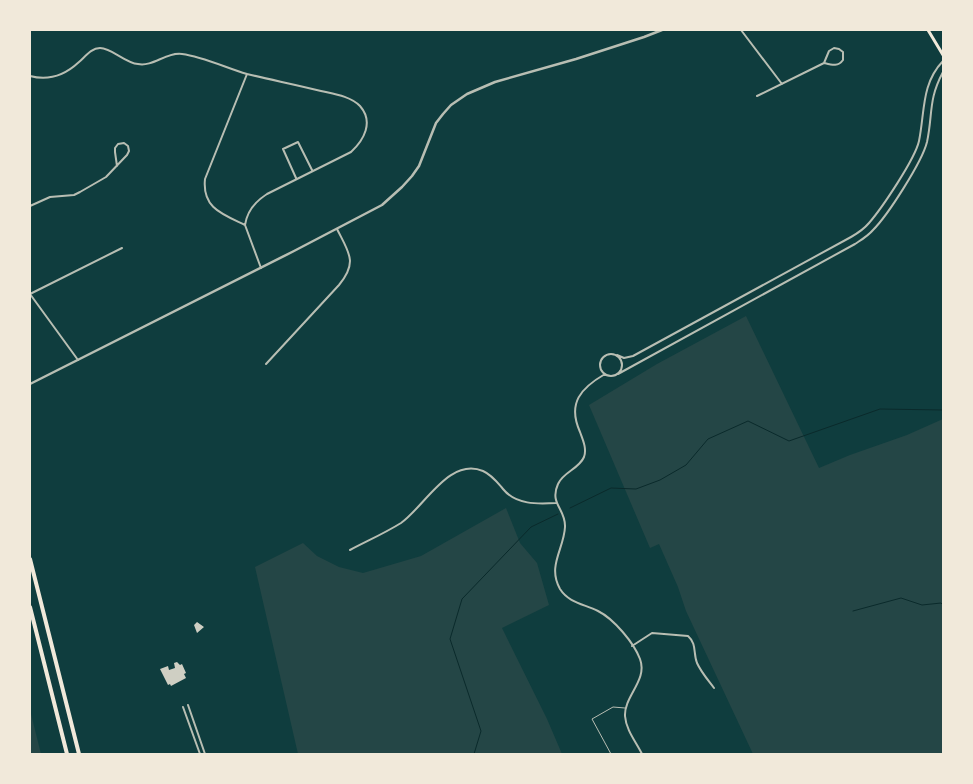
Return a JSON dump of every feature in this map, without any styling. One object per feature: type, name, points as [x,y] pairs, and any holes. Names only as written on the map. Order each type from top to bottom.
[{"type":"highway","points":[[30,559],[79,754]]},
{"type":"highway","points":[[30,607],[67,754]]},
{"type":"main road","points":[[928,30],[943,55]]},
{"type":"street","points":[[30,384],[382,205],[402,187],[419,166],[440,119],[451,105],[467,94],[495,82],[576,60],[662,30]]},
{"type":"street","points":[[741,30],[782,84]]},
{"type":"street","points":[[30,76],[44,78],[61,74],[70,69],[92,50],[99,48],[104,48],[139,65],[147,64],[170,55],[182,54],[247,74],[344,97],[360,106],[366,120],[365,136],[351,152],[296,178],[260,199],[251,209],[245,225],[261,268]]},
{"type":"street","points":[[757,96],[824,63],[835,66],[840,64],[843,60],[842,52],[834,48],[829,50],[824,63]]},
{"type":"street","points":[[943,61],[931,78],[924,97],[919,139],[915,153],[867,225],[851,237],[633,356],[624,358],[614,353],[606,355],[601,360],[600,368],[605,374],[612,376],[618,374],[858,242],[876,227],[922,156],[928,137],[932,98],[943,72]]},
{"type":"street","points":[[245,225],[216,210],[206,196],[204,188],[205,179],[247,74]]},
{"type":"street","points":[[938,81],[943,77]]},
{"type":"street","points":[[924,97],[932,98]]},
{"type":"street","points":[[922,111],[930,111]]},
{"type":"street","points":[[296,178],[283,149],[290,145],[298,142],[312,170]]},
{"type":"street","points":[[30,206],[50,197],[74,195],[102,180],[112,172],[117,166],[129,151],[128,146],[124,143],[118,144],[115,148],[117,166]]},
{"type":"street","points":[[886,198],[893,202]]},
{"type":"street","points":[[266,364],[339,285],[348,271],[349,255],[337,229]]},
{"type":"street","points":[[78,360],[30,294],[122,248]]},
{"type":"street","points":[[617,355],[623,364],[618,374]]},
{"type":"street","points":[[605,374],[584,388],[577,399],[575,418],[584,443],[585,454],[582,460],[560,480],[556,492],[556,503],[563,514],[565,523],[555,566],[555,576],[558,586],[566,597],[609,618],[632,646],[640,660],[641,672],[626,708],[627,726],[642,754]]},
{"type":"street","points":[[350,550],[402,522],[446,479],[468,468],[488,473],[507,493],[516,499],[529,503],[556,503]]},
{"type":"street","points":[[632,646],[652,633],[688,636],[694,644],[699,666],[714,688]]},
{"type":"street","points":[[188,705],[205,754]]},
{"type":"street","points":[[183,707],[200,754]]},
{"type":"lane","points":[[610,754],[592,719],[613,707],[626,708]]},
{"type":"shaded area","points":[[746,316],[819,468],[907,435],[943,419],[943,754],[753,754],[686,611],[678,587],[659,544],[650,548],[589,405],[657,364]]},
{"type":"shaded area","points":[[506,508],[520,543],[537,563],[549,605],[502,628],[547,719],[562,754],[298,754],[255,567],[303,543],[317,556],[339,567],[363,573],[421,556]]},
{"type":"shaded area","points":[[30,710],[41,754],[30,754]]},
{"type":"building","points":[[197,622],[204,627],[197,633],[194,625]]},
{"type":"building","points":[[177,662],[180,665],[182,664],[186,678],[171,686],[170,684],[168,685],[160,669],[168,666],[169,670],[175,668],[174,663]]},
{"type":"waterway","points":[[570,508],[611,488],[636,489],[660,480],[686,465],[708,439],[748,421],[789,441],[880,409],[943,410]]},
{"type":"waterway","points":[[474,754],[481,731],[450,639],[462,599],[531,527],[558,514]]},
{"type":"waterway","points":[[853,611],[901,598],[922,605],[941,603],[943,605]]}]
